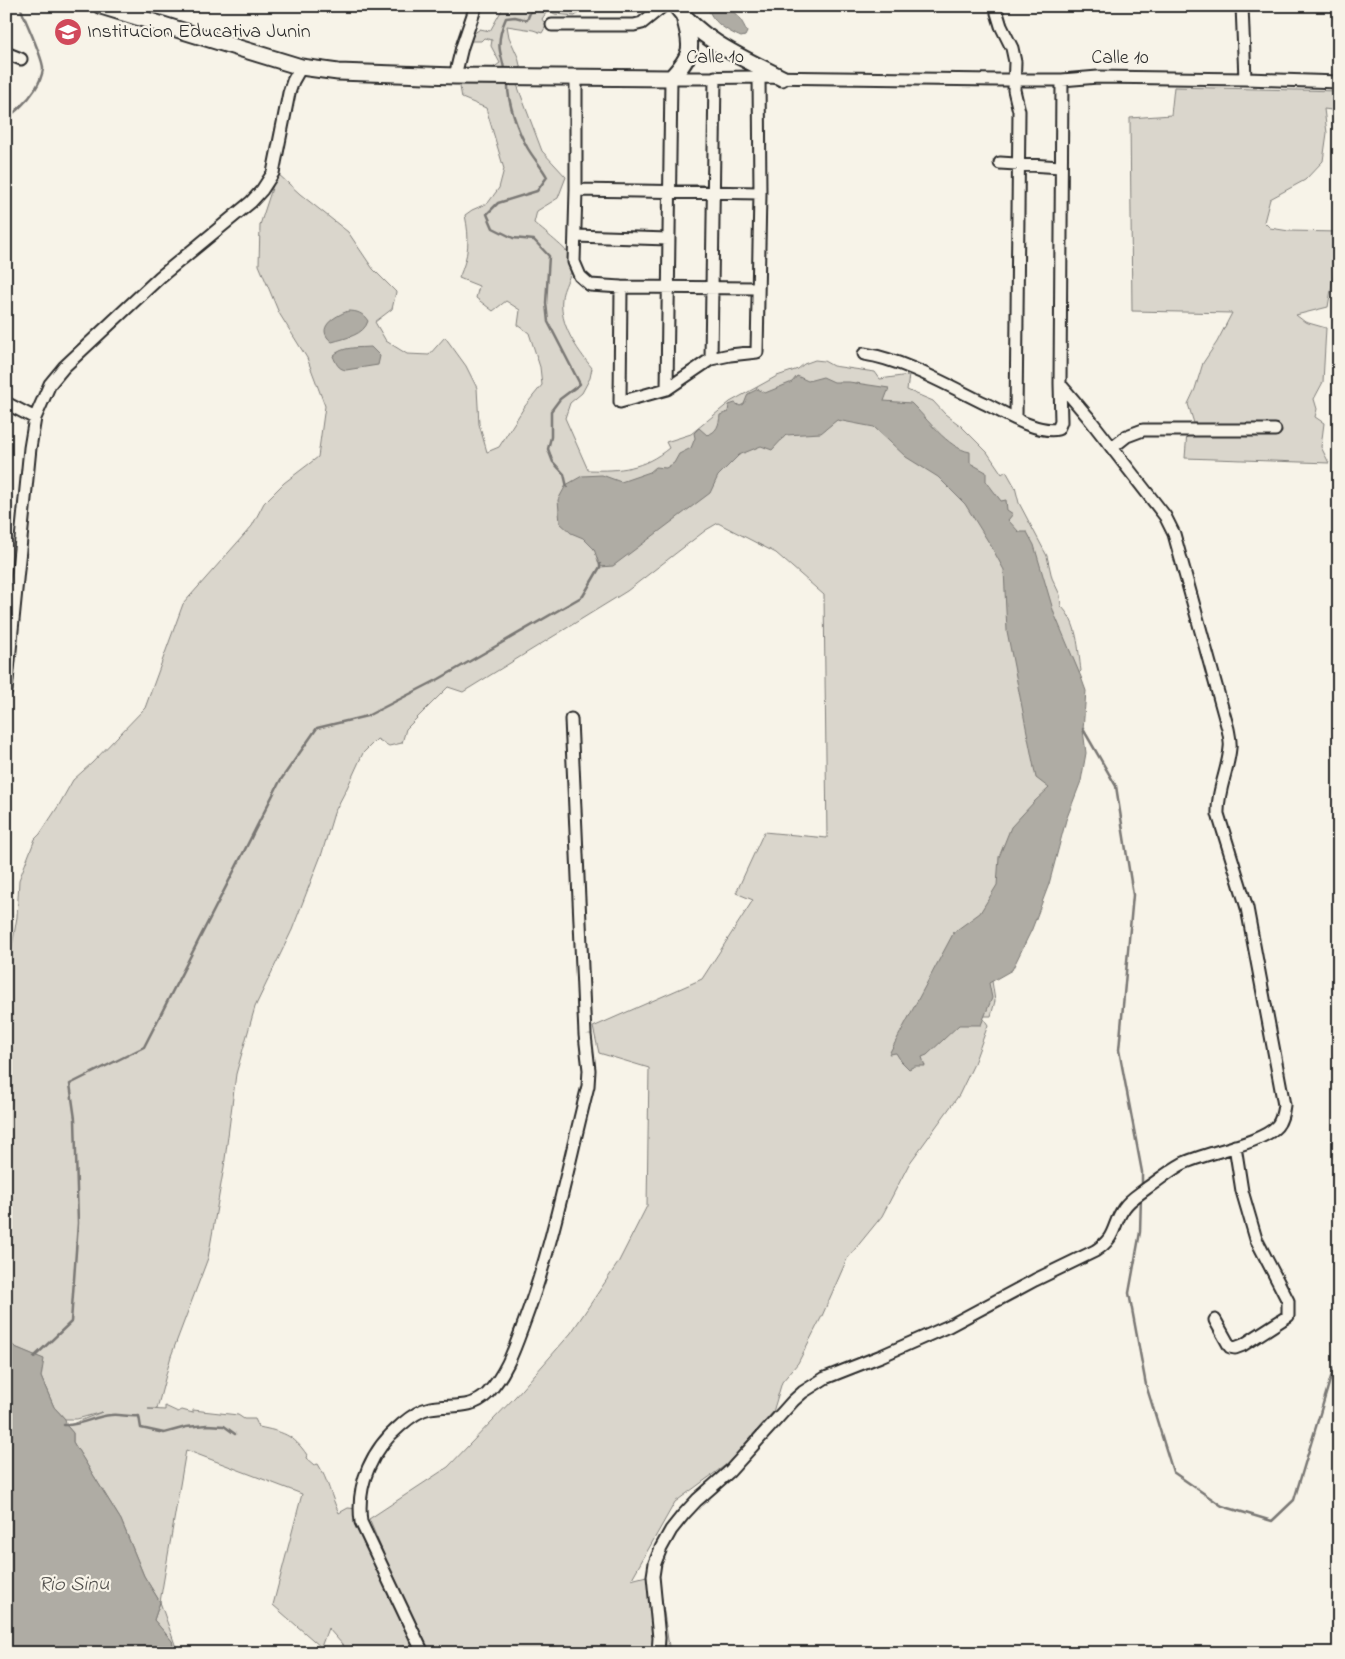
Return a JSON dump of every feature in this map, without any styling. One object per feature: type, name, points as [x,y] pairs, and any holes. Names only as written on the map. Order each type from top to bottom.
[{"type":"main road","name":"Calle 10","points":[[101,6],[301,68],[338,72],[455,76],[671,78]]},
{"type":"main road","points":[[680,11],[708,38],[782,78]]},
{"type":"main road","points":[[671,78],[687,58],[690,47],[689,34],[680,11]]},
{"type":"street","points":[[455,76],[476,6]]},
{"type":"street","points":[[552,26],[634,25],[642,23],[663,6]]},
{"type":"street","points":[[1242,6],[1244,79]]},
{"type":"street","points":[[997,13],[1012,48],[1015,62],[1014,90],[1019,111],[1016,418]]},
{"type":"street","points":[[6,53],[22,59]]},
{"type":"street","points":[[6,692],[10,606],[30,448],[35,418],[50,384],[64,367],[160,277],[251,202],[262,190],[273,173],[289,93],[293,81],[301,68]]},
{"type":"street","points":[[711,359],[715,77]]},
{"type":"street","points":[[621,287],[620,402],[667,390],[711,359],[757,352],[760,193],[759,77]]},
{"type":"street","points":[[576,78],[574,262],[580,276],[590,285],[758,288]]},
{"type":"street","points":[[667,390],[671,78]]},
{"type":"street","name":"Calle 10","points":[[671,78],[1062,80],[1098,78],[1339,82]]},
{"type":"street","points":[[864,354],[875,355],[905,366],[1030,425],[1052,431],[1058,429],[1061,422],[1062,80]]},
{"type":"street","points":[[1000,163],[1061,167]]},
{"type":"street","points":[[576,190],[760,193]]},
{"type":"street","points":[[575,236],[668,239]]},
{"type":"street","points":[[658,1653],[659,1638],[653,1576],[655,1563],[661,1548],[683,1515],[730,1471],[792,1401],[825,1378],[949,1326],[1104,1246],[1112,1236],[1123,1209],[1131,1199],[1181,1164],[1258,1138],[1278,1126],[1282,1117],[1284,1104],[1248,908],[1218,814],[1220,789],[1230,746],[1228,729],[1174,534],[1165,516],[1060,384]]},
{"type":"street","points":[[6,403],[35,418]]},
{"type":"street","points":[[1112,448],[1127,436],[1143,430],[1275,430]]},
{"type":"street","points":[[424,1653],[361,1522],[361,1493],[368,1468],[381,1444],[409,1418],[428,1408],[466,1406],[477,1402],[487,1394],[499,1379],[510,1360],[540,1280],[588,1086],[590,1070],[585,1035],[571,718]]},
{"type":"street","points":[[1215,1320],[1230,1347],[1235,1348],[1244,1345],[1288,1316],[1289,1308],[1288,1301],[1256,1239],[1242,1190],[1234,1146]]},
{"type":"shaded area","points":[[504,6],[605,6],[596,9],[586,7],[575,16],[555,14],[548,10],[542,19],[546,26],[542,33],[507,26],[522,74],[493,68],[500,63],[491,46],[492,40],[484,38],[481,41],[471,41],[469,37],[480,29],[490,31]]},
{"type":"shaded area","points":[[459,81],[516,82],[542,151],[566,177],[558,198],[537,211],[534,223],[571,257],[571,273],[562,298],[563,318],[575,345],[592,368],[590,378],[582,393],[570,403],[565,418],[588,470],[621,469],[650,460],[669,448],[666,442],[691,434],[730,402],[777,376],[798,369],[804,364],[815,360],[824,361],[833,366],[875,372],[880,379],[909,375],[907,390],[933,401],[987,452],[1002,474],[1006,471],[1015,487],[1019,503],[1047,556],[1052,578],[1060,595],[1061,606],[1067,613],[1074,628],[1081,671],[1069,682],[1066,765],[1003,971],[992,981],[995,1001],[991,1016],[982,1016],[988,1025],[973,1066],[959,1095],[909,1164],[882,1216],[847,1259],[822,1316],[798,1363],[782,1382],[773,1412],[727,1464],[675,1502],[631,1580],[658,1573],[670,1653],[427,1653],[369,1519],[448,1467],[515,1397],[571,1333],[618,1263],[647,1206],[649,1068],[599,1053],[593,1027],[702,979],[753,900],[736,893],[764,832],[827,838],[824,595],[776,553],[718,523],[706,530],[627,591],[463,692],[448,687],[406,729],[402,743],[389,746],[377,739],[363,753],[334,813],[322,853],[292,930],[255,1007],[236,1074],[224,1167],[208,1258],[171,1356],[157,1409],[148,1409],[165,1410],[165,1406],[178,1412],[182,1410],[193,1413],[193,1410],[238,1415],[244,1419],[255,1419],[259,1427],[281,1433],[297,1442],[307,1455],[306,1458],[314,1465],[318,1464],[339,1513],[348,1508],[359,1509],[419,1653],[350,1653],[328,1628],[321,1647],[273,1605],[302,1494],[186,1450],[160,1602],[144,1576],[121,1520],[73,1442],[73,1433],[67,1426],[102,1412],[77,1419],[65,1419],[54,1407],[41,1377],[36,1356],[15,1347],[6,1339],[6,982],[17,917],[19,880],[35,839],[59,805],[73,780],[145,708],[183,604],[252,526],[264,503],[284,483],[318,457],[325,406],[307,358],[279,313],[259,265],[260,225],[277,173],[348,232],[373,269],[396,292],[392,309],[375,322],[386,341],[407,354],[429,355],[445,337],[466,366],[477,388],[479,424],[487,452],[499,447],[525,406],[542,385],[540,367],[529,333],[518,325],[520,310],[506,301],[493,311],[476,298],[479,286],[459,278],[468,247],[465,215],[488,203],[499,188],[504,169],[486,108],[462,98]]},
{"type":"shaded area","points":[[1174,87],[1339,91],[1339,111],[1324,109],[1327,133],[1323,161],[1305,180],[1270,199],[1264,222],[1270,228],[1289,231],[1339,232],[1339,244],[1328,307],[1296,315],[1305,322],[1326,328],[1323,382],[1314,399],[1317,409],[1315,417],[1324,423],[1321,447],[1329,463],[1185,458],[1187,432],[1194,423],[1188,404],[1203,363],[1217,342],[1232,313],[1132,311],[1130,118],[1171,115]]},
{"type":"shaded area","points":[[160,1602],[178,1653],[175,1653],[172,1641],[154,1620]]},
{"type":"water","points":[[708,6],[722,7],[732,11],[744,25],[747,32],[745,36],[741,37],[720,25],[712,16]]},
{"type":"water","points":[[348,311],[362,314],[368,321],[366,326],[359,333],[332,342],[325,332],[328,323]]},
{"type":"water","points":[[371,347],[380,356],[378,365],[346,370],[339,367],[333,356],[346,349]]},
{"type":"water","points":[[797,376],[808,381],[823,377],[834,382],[849,382],[889,388],[884,401],[911,403],[945,439],[953,445],[970,452],[970,463],[986,472],[986,481],[1001,501],[1006,500],[1007,510],[1013,514],[1008,520],[1019,532],[1027,532],[1034,545],[1054,613],[1086,691],[1083,730],[1086,753],[1081,781],[1066,820],[1049,884],[1032,929],[1012,970],[989,983],[992,998],[981,1025],[959,1025],[927,1055],[922,1057],[925,1066],[915,1066],[909,1069],[896,1053],[889,1054],[954,932],[980,913],[997,885],[999,857],[1011,827],[1049,788],[1036,778],[1007,631],[1004,570],[965,504],[938,477],[906,457],[874,427],[837,420],[821,433],[786,435],[772,450],[761,446],[739,455],[718,476],[710,493],[613,566],[600,567],[594,549],[583,538],[571,533],[560,523],[558,500],[566,485],[582,476],[602,475],[621,482],[650,472],[656,467],[666,468],[674,463],[679,454],[691,448],[695,438],[694,433],[699,428],[707,435],[715,430],[720,415],[728,412],[729,405],[735,403],[740,406],[744,404],[748,394],[758,389],[765,393],[792,382]]},
{"type":"water","name":"Rio Sinu","points":[[6,1339],[15,1347],[44,1359],[41,1377],[54,1407],[65,1419],[67,1426],[73,1433],[73,1442],[121,1520],[144,1576],[160,1602],[154,1620],[172,1641],[175,1653],[6,1653]]},
{"type":"waterway","points":[[6,119],[32,94],[43,69],[20,6]]},
{"type":"waterway","points":[[504,71],[500,42],[506,18],[515,17],[527,20],[533,6]]},
{"type":"waterway","points":[[565,6],[569,9],[574,6]]},
{"type":"waterway","points":[[508,83],[511,107],[520,133],[529,151],[547,177],[537,191],[498,203],[487,214],[493,228],[513,238],[534,240],[549,256],[546,303],[548,322],[580,384],[560,399],[551,411],[551,437],[548,449],[553,462],[564,474],[567,487]]},
{"type":"waterway","points":[[34,1357],[71,1322],[78,1223],[75,1119],[70,1084],[144,1047],[280,781],[317,728],[367,716],[439,679],[583,596],[600,564]]},
{"type":"waterway","points":[[1083,729],[1116,786],[1133,895],[1119,1050],[1142,1172],[1142,1188]]},
{"type":"waterway","points":[[1141,1196],[1140,1232],[1129,1293],[1146,1385],[1173,1472],[1222,1506],[1272,1521],[1294,1500],[1331,1377],[1339,1359]]},
{"type":"waterway","points":[[64,1425],[76,1424],[111,1415],[139,1416],[141,1428],[164,1433],[186,1427],[207,1425],[224,1426],[235,1434]]},
{"type":"place","name":"Institucion Educativa Junin","points":[[68,32]]}]
